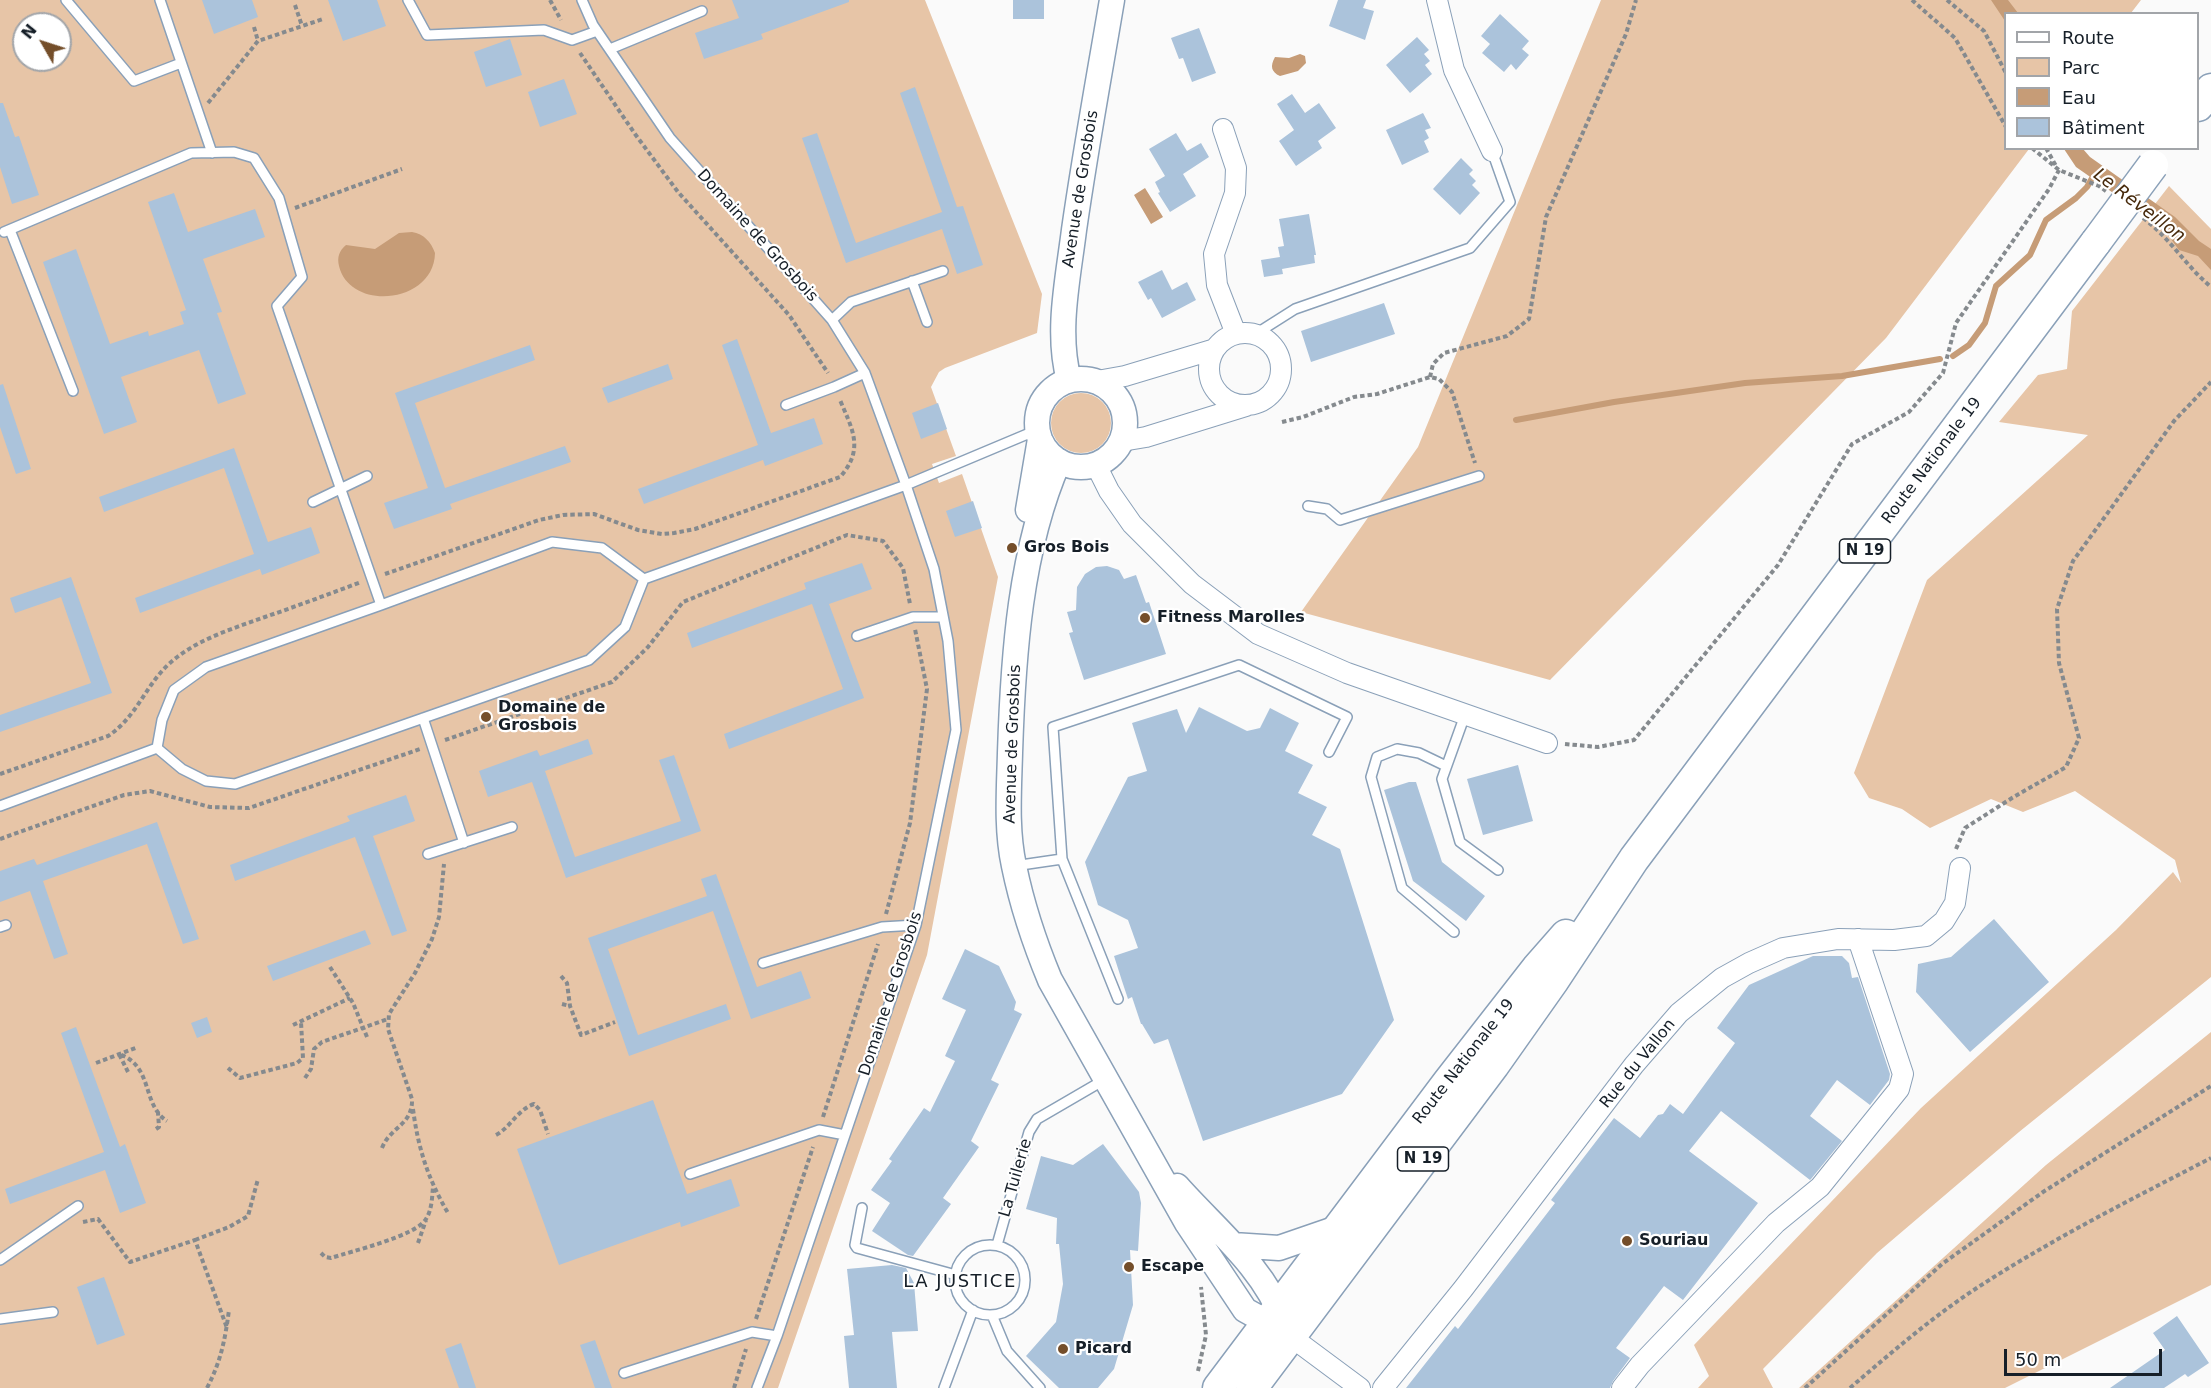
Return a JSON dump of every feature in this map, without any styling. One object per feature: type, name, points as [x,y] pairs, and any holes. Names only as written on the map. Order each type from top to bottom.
[{"type":"main road","points":[[2199,105],[2211,89]]},
{"type":"main road","name":"Route Nationale 19","points":[[1252,1388],[1266,1324],[1494,1065],[1554,980],[1634,859],[2159,157]]},
{"type":"main road","name":"Route Nationale 19","points":[[1218,1388],[1536,968],[1634,859]]},
{"type":"street","name":"Avenue de Grosbois","points":[[1069,380],[1064,362],[1064,316],[1069,264],[1112,0]]},
{"type":"street","points":[[1437,0],[1454,70],[1492,151]]},
{"type":"street","points":[[1223,129],[1236,168],[1235,193],[1214,254],[1217,285],[1245,334]]},
{"type":"street","points":[[1122,441],[1146,437],[1257,403],[1270,394],[1277,384],[1280,372],[1279,360],[1274,348],[1265,340],[1245,334],[1221,342],[1215,349],[1210,359],[1211,382],[1216,392],[1235,404],[1257,403]]},
{"type":"street","points":[[1097,381],[1125,376],[1215,349]]},
{"type":"street","points":[[1083,378],[1097,381],[1110,388],[1119,399],[1125,412],[1126,427],[1122,441],[1116,451],[1096,465],[1072,466],[1051,456],[1039,435],[1037,419],[1050,390],[1069,380],[1083,378]]},
{"type":"street","name":"Avenue de Grosbois","points":[[1024,586],[1022,550],[1039,435]]},
{"type":"street","name":"Avenue de Grosbois","points":[[1059,461],[1046,492],[1024,586],[1011,714],[1008,814],[1014,866],[1037,951],[1050,980],[1187,1223],[1266,1324]]},
{"type":"street","points":[[1096,465],[1109,491],[1132,524],[1192,584],[1258,633],[1347,673],[1547,743]]},
{"type":"street","name":"Rue du Vallon","points":[[1383,1388],[1463,1289],[1634,1065],[1679,1013],[1722,978],[1783,948],[1838,939],[1894,940],[1926,936],[1944,921],[1955,903],[1960,868]]},
{"type":"street","points":[[1622,1388],[1640,1365],[1776,1223],[1820,1186],[1899,1089],[1903,1074],[1858,939]]},
{"type":"street","name":"Avenue de Grosbois","points":[[1151,1157],[1262,1279],[1266,1324]]},
{"type":"street","points":[[1233,1245],[1278,1248],[1340,1227]]},
{"type":"street","points":[[1266,1324],[1360,1388]]},
{"type":"lane","points":[[66,0],[134,81],[181,63]]},
{"type":"lane","points":[[160,0],[212,153]]},
{"type":"lane","points":[[408,0],[427,35],[544,30],[572,40],[597,31]]},
{"type":"lane","name":"Domaine de Grosbois","points":[[582,0],[597,31],[670,138],[832,320],[865,373],[934,569],[948,641],[956,730],[916,925],[777,1336],[757,1388]]},
{"type":"lane","points":[[610,50],[702,11]]},
{"type":"lane","points":[[1245,334],[1295,309],[1470,248],[1510,202],[1492,151]]},
{"type":"lane","points":[[73,391],[3,230],[192,153],[234,152],[254,158],[279,198],[302,277],[277,306],[381,605]]},
{"type":"lane","points":[[832,320],[851,302],[943,271]]},
{"type":"lane","points":[[912,281],[927,322]]},
{"type":"lane","points":[[786,405],[865,373]]},
{"type":"lane","points":[[157,748],[182,769],[206,781],[235,784],[589,660],[625,627],[644,579],[1039,435]]},
{"type":"lane","points":[[312,502],[367,476]]},
{"type":"lane","points":[[1308,506],[1327,509],[1340,520],[1479,476]]},
{"type":"lane","points":[[157,748],[162,720],[174,690],[206,667],[552,542],[602,548],[644,579]]},
{"type":"lane","points":[[857,636],[913,617],[943,617]]},
{"type":"lane","points":[[1118,999],[1062,859],[1053,727],[1239,665],[1347,717],[1329,752]]},
{"type":"lane","points":[[1465,715],[1442,779],[1460,842],[1498,870]]},
{"type":"lane","points":[[423,718],[464,843]]},
{"type":"lane","points":[[0,806],[157,748]]},
{"type":"lane","points":[[1446,766],[1419,753],[1397,749],[1377,757],[1371,777],[1402,888],[1454,932]]},
{"type":"lane","points":[[428,855],[512,827]]},
{"type":"lane","points":[[1014,866],[1062,859]]},
{"type":"lane","points":[[763,963],[882,927],[916,925]]},
{"type":"lane","name":"La Tuilerie","points":[[997,1245],[1029,1132],[1037,1119],[1105,1079]]},
{"type":"lane","points":[[690,1174],[819,1130],[845,1135]]},
{"type":"lane","points":[[0,1260],[75,1208]]},
{"type":"lane","points":[[862,1208],[855,1245],[857,1248],[956,1275]]},
{"type":"lane","points":[[987,1245],[997,1245],[1016,1256],[1025,1276],[1024,1288],[1020,1298],[1012,1306],[992,1315],[973,1310],[960,1297],[956,1288],[956,1275],[962,1259],[969,1252],[987,1245]]},
{"type":"lane","points":[[944,1388],[973,1310]]},
{"type":"lane","points":[[0,1319],[53,1312]]},
{"type":"lane","points":[[992,1315],[1007,1351],[1040,1388]]},
{"type":"lane","points":[[624,1373],[752,1332],[777,1336]]},
{"type":"path","points":[[550,0],[598,82],[678,192],[789,315],[825,366],[850,424]]},
{"type":"path","points":[[1430,377],[1433,364],[1444,353],[1507,336],[1529,319],[1546,217],[1626,34],[1636,0]]},
{"type":"path","points":[[1912,0],[1955,38],[2004,124]]},
{"type":"path","points":[[1947,0],[1984,32],[2004,69]]},
{"type":"path","points":[[295,5],[302,26]]},
{"type":"path","points":[[196,107],[209,103],[258,41],[323,19]]},
{"type":"path","points":[[254,27],[258,41]]},
{"type":"path","points":[[2034,150],[2059,170],[2065,172]]},
{"type":"path","points":[[2047,150],[2059,170]]},
{"type":"path","points":[[284,213],[402,169]]},
{"type":"path","points":[[1547,743],[1598,747],[1634,740],[1778,565],[1852,444],[1909,412],[1943,372],[1956,322],[2049,189],[2059,170]]},
{"type":"path","points":[[2181,259],[2211,287]]},
{"type":"path","points":[[1282,422],[1303,417],[1354,397],[1377,394],[1430,377],[1439,379],[1452,392],[1479,476]]},
{"type":"path","points":[[1960,868],[1954,853],[1965,828],[2066,767],[2079,738],[2059,663],[2057,609],[2073,561],[2174,421],[2211,382]]},
{"type":"path","points":[[0,838],[124,795],[150,791],[210,807],[249,808],[612,682],[648,647],[683,602],[847,535],[883,541],[903,568],[927,689],[910,823],[871,970],[734,1388]]},
{"type":"path","points":[[445,849],[439,917],[432,939],[415,974],[389,1014],[388,1029],[412,1099],[417,1142],[433,1186],[448,1213]]},
{"type":"path","points":[[330,967],[350,998],[367,1037]]},
{"type":"path","points":[[561,976],[567,983],[570,1006],[581,1035],[615,1022]]},
{"type":"path","points":[[293,1025],[350,998]]},
{"type":"path","points":[[562,1004],[570,1006]]},
{"type":"path","points":[[305,1078],[311,1069],[314,1049],[322,1042],[388,1019]]},
{"type":"path","points":[[228,1068],[240,1078],[297,1063],[303,1058],[301,1022]]},
{"type":"path","points":[[96,1063],[138,1047]]},
{"type":"path","points":[[119,1054],[128,1072]]},
{"type":"path","points":[[119,1054],[128,1057],[141,1069],[158,1112],[159,1127],[156,1129]]},
{"type":"path","points":[[1805,1388],[1942,1264],[2043,1192],[2211,1086]]},
{"type":"path","points":[[496,1135],[503,1131],[524,1107],[534,1104],[540,1110],[548,1134]]},
{"type":"path","points":[[382,1148],[408,1118],[412,1108]]},
{"type":"path","points":[[158,1112],[167,1121]]},
{"type":"path","points":[[1850,1388],[1911,1336],[1982,1285],[2081,1226],[2211,1158]]},
{"type":"path","points":[[75,1208],[82,1222],[98,1219],[130,1262],[229,1227],[248,1216],[258,1179]]},
{"type":"path","points":[[418,1243],[431,1205],[433,1186]]},
{"type":"path","points":[[321,1253],[331,1258],[412,1232],[426,1220]]},
{"type":"path","points":[[195,1240],[227,1328]]},
{"type":"path","points":[[207,1388],[219,1365],[229,1310]]},
{"type":"green space","name":"Domaine de Grosbois","points":[[0,0],[925,0],[1042,294],[1037,333],[945,368],[939,372],[931,387],[956,456],[932,464],[939,483],[962,474],[998,577],[927,955],[778,1388],[0,1388]]},
{"type":"green space","points":[[1601,0],[2141,0],[2132,12],[2004,12],[2004,150],[2028,150],[1886,338],[1550,680],[1301,612],[1418,447]]},
{"type":"green space","points":[[2169,186],[2211,229],[2211,977],[2019,1132],[1877,1253],[1763,1369],[1773,1388],[1698,1388],[1709,1376],[1694,1345],[1921,1108],[2116,930],[2173,872],[2181,883],[2175,860],[2075,791],[2023,812],[1991,799],[1930,828],[1902,809],[1869,798],[1854,773],[1927,580],[2088,435],[1999,422],[2038,375],[2067,369],[2072,311]]},
{"type":"green space","points":[[1075,393],[1087,393],[1098,398],[1106,406],[1111,423],[1109,435],[1098,448],[1087,453],[1075,453],[1064,448],[1056,440],[1051,429],[1051,417],[1056,406],[1064,398]]},
{"type":"green space","points":[[2211,1032],[2211,1285],[2005,1388],[1799,1388],[2046,1165]]},
{"type":"water","points":[[1991,0],[2008,0],[2017,12],[2004,12],[2004,20]]},
{"type":"water","points":[[1300,54],[1305,56],[1306,63],[1298,71],[1280,76],[1273,71],[1272,63],[1275,57],[1289,58]]},
{"type":"water","name":"Le Réveillon","points":[[2065,150],[2084,150],[2090,157],[2175,217],[2199,241],[2211,249],[2211,270],[2198,256],[2179,250],[2162,227],[2076,167]]},
{"type":"water","points":[[1145,188],[1163,217],[1151,224],[1134,195]]},
{"type":"water","points":[[412,232],[427,239],[435,253],[431,270],[421,283],[407,292],[391,296],[374,296],[358,291],[346,281],[338,260],[340,252],[346,245],[375,249],[399,233]]},
{"type":"building","points":[[202,0],[252,0],[258,17],[214,34]]},
{"type":"building","points":[[328,0],[377,0],[386,26],[343,41]]},
{"type":"building","points":[[732,0],[849,0],[849,2],[761,34],[763,39],[704,59],[695,33],[739,18]]},
{"type":"building","points":[[1013,0],[1044,0],[1044,19],[1013,19]]},
{"type":"building","points":[[1338,0],[1366,0],[1363,8],[1374,11],[1365,40],[1329,26]]},
{"type":"building","points":[[1500,14],[1529,41],[1522,49],[1529,55],[1516,70],[1511,64],[1504,72],[1482,53],[1490,44],[1481,36]]},
{"type":"building","points":[[1199,28],[1216,73],[1192,82],[1183,58],[1179,59],[1171,38]]},
{"type":"building","points":[[1417,37],[1429,50],[1424,54],[1430,61],[1425,65],[1432,74],[1410,93],[1386,65]]},
{"type":"building","points":[[510,39],[522,75],[486,87],[474,52]]},
{"type":"building","points":[[564,79],[577,114],[540,127],[528,92]]},
{"type":"building","points":[[915,87],[957,207],[963,206],[983,265],[957,274],[942,229],[846,263],[802,138],[817,133],[856,243],[942,212],[900,93]]},
{"type":"building","points":[[1292,94],[1305,113],[1319,103],[1336,128],[1318,141],[1322,148],[1296,166],[1279,141],[1294,130],[1277,104]]},
{"type":"building","points":[[0,103],[3,103],[15,137],[19,136],[39,195],[12,204],[0,167]]},
{"type":"building","points":[[1423,113],[1431,128],[1425,130],[1429,138],[1424,141],[1429,152],[1402,165],[1386,130]]},
{"type":"building","points":[[1176,133],[1187,151],[1201,143],[1209,157],[1183,174],[1196,196],[1170,212],[1158,193],[1160,192],[1155,182],[1165,176],[1149,149]]},
{"type":"building","points":[[1461,158],[1473,170],[1469,174],[1476,181],[1472,185],[1480,193],[1460,215],[1433,189]]},
{"type":"building","points":[[174,193],[188,232],[255,209],[265,237],[203,259],[222,312],[217,313],[246,394],[218,404],[199,350],[121,377],[137,422],[104,434],[43,262],[76,249],[110,344],[148,331],[149,336],[184,324],[180,312],[186,310],[148,202]]},
{"type":"building","points":[[1309,214],[1316,255],[1314,255],[1315,263],[1282,269],[1283,274],[1264,277],[1261,260],[1280,257],[1278,247],[1284,246],[1279,219]]},
{"type":"building","points":[[1162,270],[1172,290],[1187,282],[1196,300],[1162,318],[1151,298],[1148,300],[1138,282]]},
{"type":"building","points":[[1384,303],[1395,334],[1311,362],[1301,331]]},
{"type":"building","points":[[737,339],[771,433],[814,418],[823,444],[765,466],[763,460],[644,504],[638,489],[758,445],[722,345]]},
{"type":"building","points":[[530,345],[535,360],[415,403],[445,488],[565,446],[571,462],[450,504],[452,509],[394,529],[384,503],[428,488],[395,393]]},
{"type":"building","points":[[668,364],[673,379],[608,403],[602,388]]},
{"type":"building","points":[[3,384],[31,469],[16,474],[0,427],[0,385]]},
{"type":"building","points":[[938,403],[947,429],[921,439],[912,413]]},
{"type":"building","points":[[234,448],[268,542],[311,527],[320,553],[262,575],[260,569],[140,613],[135,598],[254,554],[224,468],[104,512],[99,497]]},
{"type":"building","points":[[973,501],[982,528],[955,537],[946,511]]},
{"type":"building","points":[[862,563],[872,589],[829,604],[864,698],[729,749],[724,734],[843,689],[812,604],[692,648],[687,633],[806,589],[804,583]]},
{"type":"building","points":[[1107,566],[1119,570],[1124,579],[1136,575],[1146,603],[1149,602],[1166,654],[1084,680],[1069,633],[1073,632],[1067,612],[1076,610],[1077,587],[1085,574],[1096,567]]},
{"type":"building","points":[[71,577],[112,693],[0,732],[0,715],[91,683],[61,597],[15,613],[10,598]]},
{"type":"building","points":[[1199,707],[1247,731],[1260,728],[1270,708],[1299,723],[1285,751],[1313,765],[1298,793],[1327,807],[1312,835],[1340,849],[1394,1020],[1342,1094],[1203,1141],[1168,1039],[1154,1044],[1141,1024],[1132,997],[1128,999],[1114,956],[1138,948],[1128,920],[1098,905],[1085,862],[1128,777],[1147,771],[1132,723],[1177,709],[1186,733]]},
{"type":"building","points":[[588,739],[593,754],[545,771],[575,857],[681,821],[659,760],[674,755],[701,831],[566,878],[532,782],[488,797],[479,771],[537,750],[540,756]]},
{"type":"building","points":[[1518,765],[1533,821],[1483,835],[1467,779]]},
{"type":"building","points":[[1416,782],[1442,862],[1485,896],[1466,921],[1413,881],[1384,790]]},
{"type":"building","points":[[406,795],[415,821],[373,836],[407,931],[392,936],[355,837],[235,881],[230,865],[350,821],[347,816]]},
{"type":"building","points":[[157,822],[199,939],[183,944],[147,844],[43,881],[68,954],[54,959],[30,891],[0,902],[0,871],[34,859],[37,865]]},
{"type":"building","points":[[716,874],[757,987],[801,971],[811,998],[751,1019],[713,911],[608,949],[638,1035],[726,1004],[731,1019],[629,1056],[588,938],[707,896],[701,879]]},
{"type":"building","points":[[1994,919],[2049,982],[1970,1052],[1916,992],[1918,964],[1951,957]]},
{"type":"building","points":[[365,930],[371,944],[273,981],[267,966]]},
{"type":"building","points":[[965,949],[999,966],[1016,1002],[1014,1010],[1022,1014],[991,1080],[999,1084],[971,1141],[979,1147],[943,1198],[951,1204],[913,1256],[872,1231],[890,1203],[871,1190],[892,1161],[889,1159],[924,1108],[930,1112],[955,1061],[945,1056],[966,1010],[942,999]]},
{"type":"building","name":"Souriau","points":[[1813,956],[1842,956],[1849,963],[1852,978],[1858,977],[1890,1074],[1889,1080],[1870,1105],[1837,1080],[1810,1116],[1842,1141],[1811,1179],[1721,1111],[1689,1151],[1758,1203],[1683,1300],[1664,1286],[1616,1348],[1630,1358],[1610,1388],[1406,1388],[1455,1326],[1458,1329],[1555,1203],[1551,1200],[1614,1118],[1640,1138],[1670,1104],[1683,1114],[1735,1043],[1717,1028],[1749,985]]},
{"type":"building","points":[[207,1017],[212,1032],[197,1038],[191,1023]]},
{"type":"building","points":[[76,1027],[120,1147],[125,1144],[146,1203],[120,1213],[105,1170],[10,1204],[5,1189],[104,1152],[61,1033]]},
{"type":"building","points":[[653,1100],[687,1194],[731,1179],[740,1206],[681,1227],[680,1222],[559,1265],[517,1149]]},
{"type":"building","points":[[1103,1144],[1139,1192],[1141,1203],[1138,1251],[1130,1250],[1133,1305],[1114,1369],[1098,1388],[1059,1388],[1026,1356],[1056,1322],[1063,1284],[1059,1244],[1056,1244],[1057,1218],[1026,1209],[1041,1156],[1073,1165]]},
{"type":"building","points":[[892,1265],[906,1268],[914,1283],[918,1331],[892,1332],[897,1388],[849,1388],[844,1336],[854,1335],[847,1269]]},
{"type":"building","points":[[104,1277],[125,1335],[97,1345],[77,1287]]},
{"type":"building","points":[[2177,1316],[2209,1363],[2188,1377],[2185,1374],[2164,1388],[2110,1388],[2165,1350],[2153,1333]]},
{"type":"building","points":[[595,1340],[612,1388],[595,1388],[580,1345]]},
{"type":"building","points":[[461,1343],[476,1388],[459,1388],[445,1349]]},
{"type":"waterway","name":"Le Réveillon","points":[[1953,356],[1969,345],[1985,323],[1996,286],[2030,255],[2046,220],[2076,198],[2087,187],[2095,173]]},
{"type":"waterway","points":[[1516,420],[1614,402],[1745,383],[1842,376],[1940,359]]},
{"type":"place","name":"Gros Bois","points":[[1012,548]]},
{"type":"place","name":"Fitness Marolles","points":[[1145,618]]},
{"type":"place","name":"Domaine de Grosbois","points":[[486,717]]},
{"type":"place","name":"Souriau","points":[[1627,1241]]},
{"type":"place","name":"Escape","points":[[1129,1267]]},
{"type":"place","name":"Picard","points":[[1063,1349]]},
{"type":"district","name":"LA JUSTICE","points":[[960,1282]]}]
